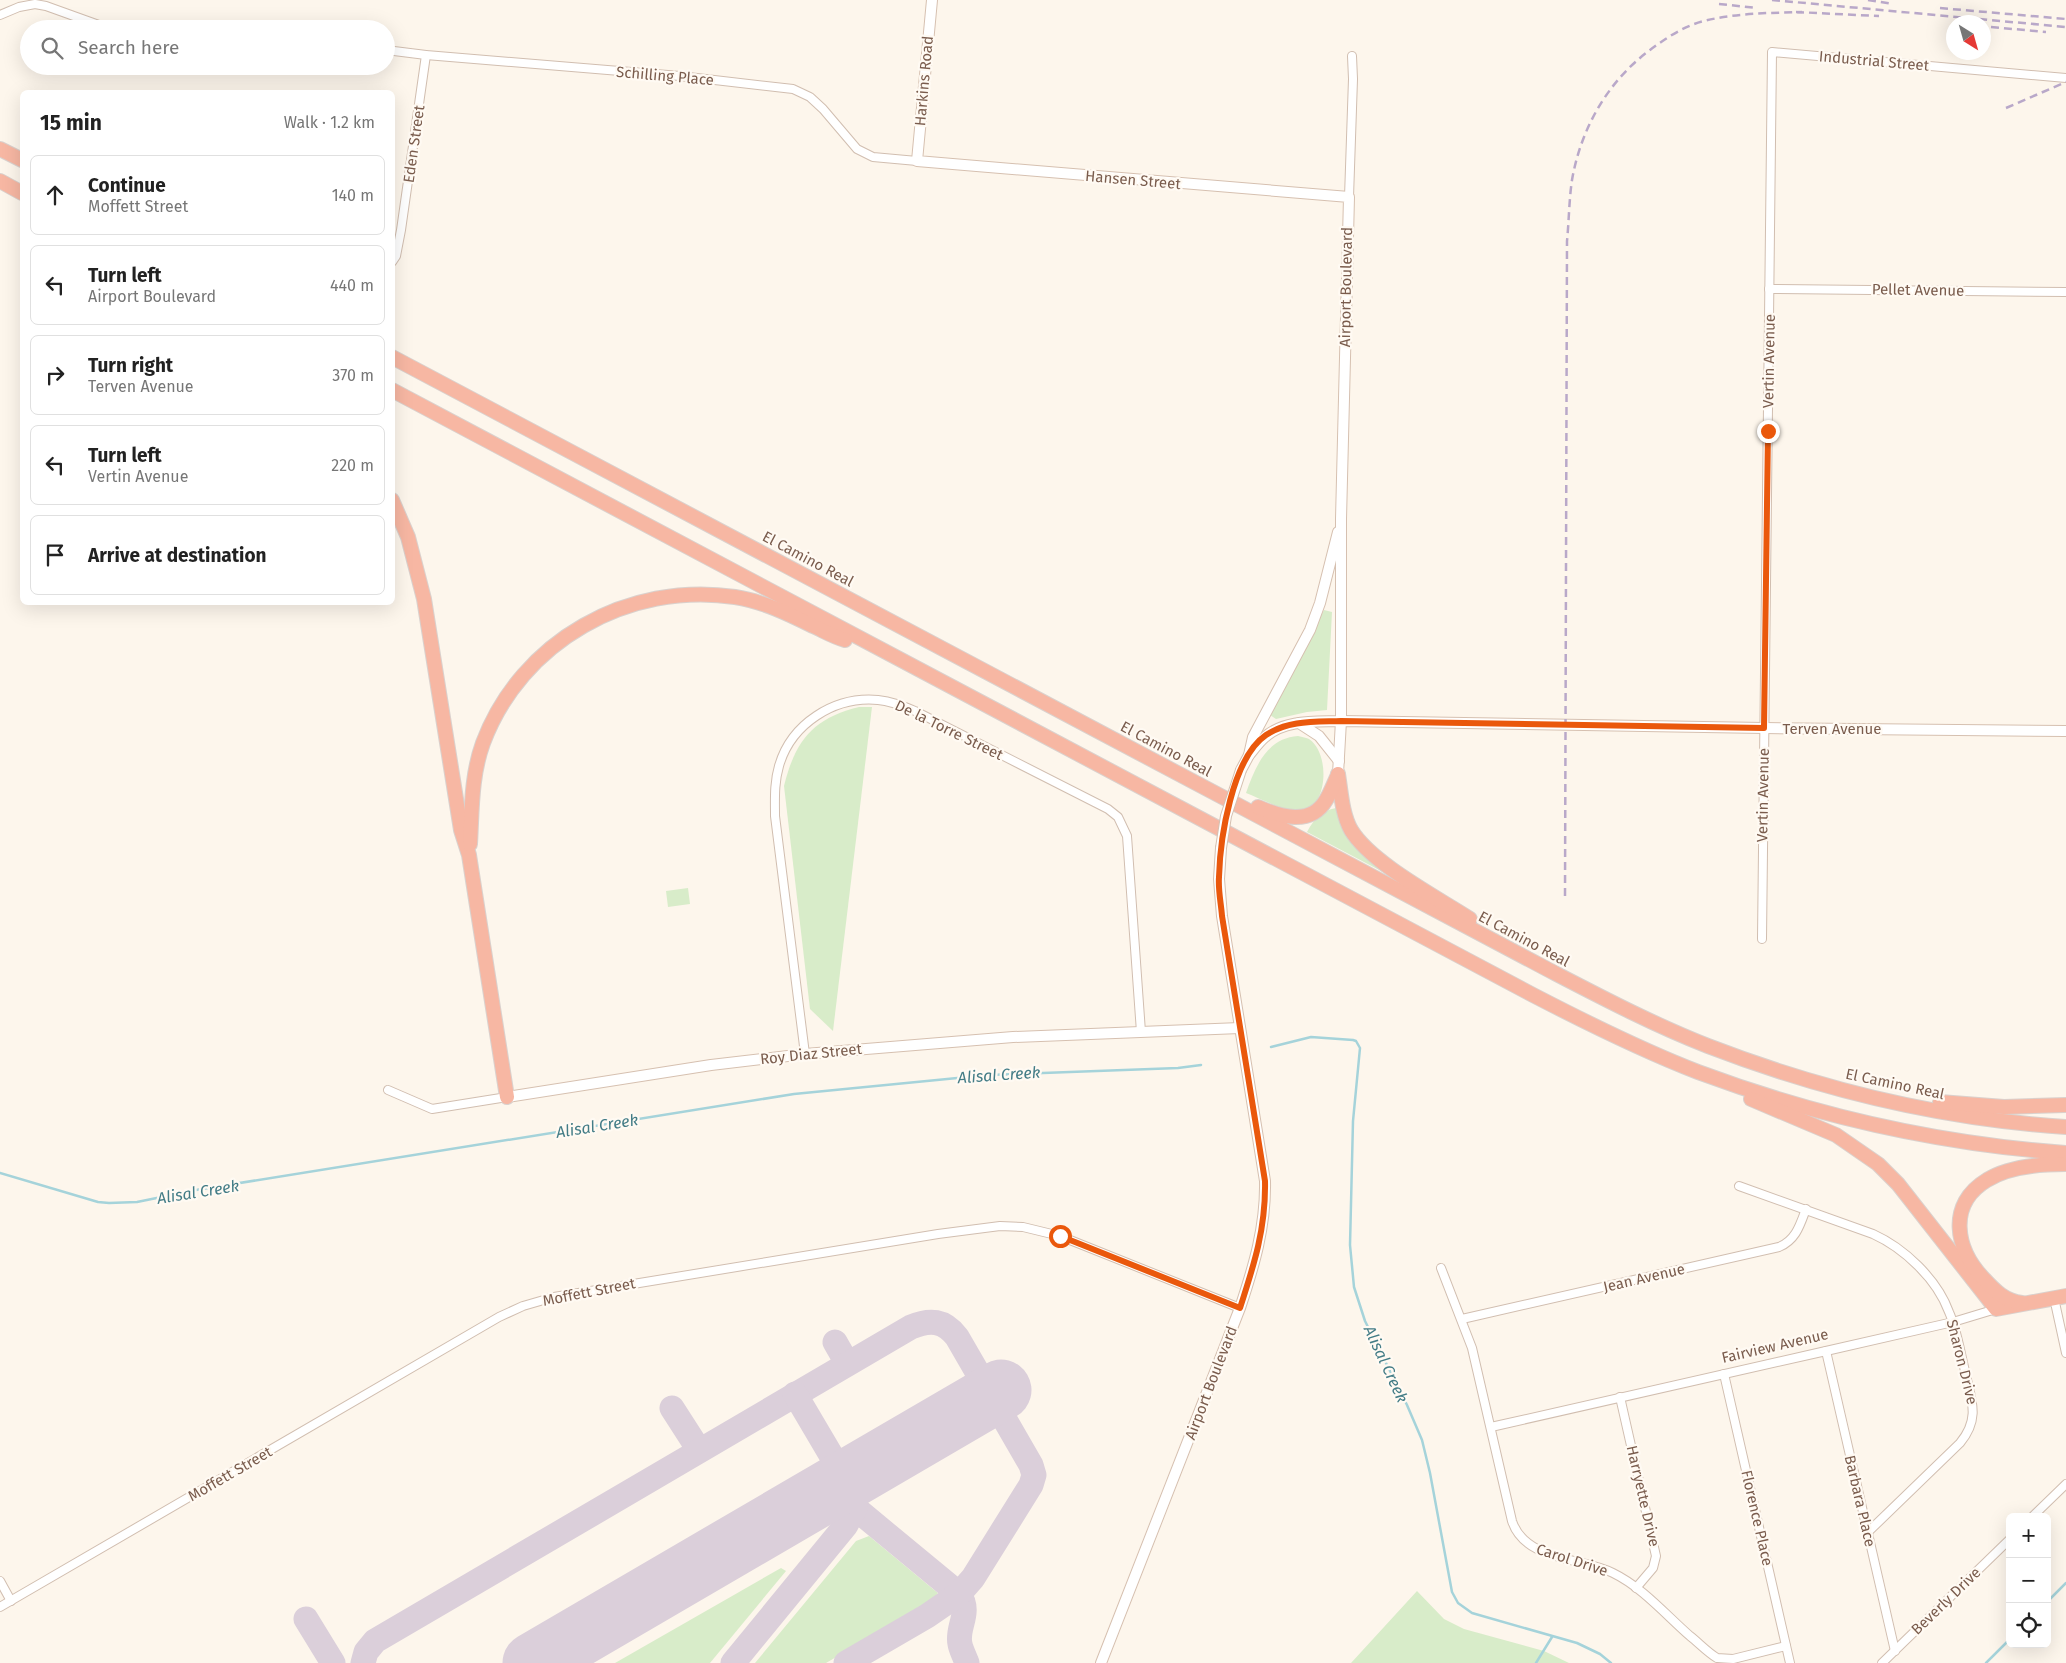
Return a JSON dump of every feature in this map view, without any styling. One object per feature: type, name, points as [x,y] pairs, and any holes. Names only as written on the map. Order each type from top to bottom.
[{"type":"highway","points":[[0,148],[20,159]]},
{"type":"highway","points":[[0,181],[20,192]]},
{"type":"highway","name":"El Camino Real","points":[[395,359],[1547,969],[1653,1022],[1707,1046],[1762,1066],[1873,1098],[1988,1119],[2066,1127]]},
{"type":"highway","points":[[395,392],[1533,995],[1641,1048],[1697,1071],[1794,1104],[1866,1123],[1984,1145],[2066,1153]]},
{"type":"highway","points":[[395,507],[408,538],[417,568],[461,830],[469,855],[507,1097]]},
{"type":"highway","points":[[469,855],[470,808],[476,766],[483,744],[498,712],[510,692],[542,656],[560,640],[595,618],[616,609],[657,598],[696,594],[719,595],[764,605],[842,639],[875,647]]},
{"type":"highway","points":[[1164,766],[1273,813],[1296,817],[1308,815],[1318,810],[1326,801],[1339,768]]},
{"type":"highway","points":[[1339,768],[1346,818],[1355,835],[1370,852],[1396,871],[1547,969]]},
{"type":"highway","points":[[1697,1071],[1758,1102],[1836,1136],[1871,1158],[1898,1184],[1996,1310]]},
{"type":"highway","points":[[1818,1083],[1928,1101],[1978,1106],[2027,1107],[2066,1104]]},
{"type":"highway","points":[[2028,1304],[2012,1301],[2002,1295],[1983,1278],[1968,1260],[1963,1248],[1960,1232],[1963,1209],[1974,1190],[1993,1177],[2037,1165],[2066,1164]]},
{"type":"highway","name":"Fairview Avenue","points":[[1996,1310],[2060,1297]]},
{"type":"main road","name":"Harkins Road","points":[[917,161],[932,0]]},
{"type":"main road","name":"Hansen Street","points":[[917,161],[1348,197]]},
{"type":"main road","name":"Airport Boulevard","points":[[1339,768],[1341,721],[1341,519],[1348,197]]},
{"type":"main road","name":"Airport Boulevard","points":[[1101,1663],[1240,1308],[1257,1256],[1265,1206],[1262,1157],[1222,916],[1219,879],[1221,848],[1226,816],[1240,770],[1249,755],[1253,737],[1310,630],[1320,603],[1341,519]]},
{"type":"main road","name":"Terven Avenue","points":[[1249,755],[1265,736],[1283,727],[1298,723],[1341,721],[2066,731]]},
{"type":"main road","points":[[1298,723],[1319,736],[1339,768]]},
{"type":"main road","name":"Roy Diaz Street","points":[[507,1097],[711,1065],[805,1054],[1013,1037],[1240,1028]]},
{"type":"street","points":[[0,15],[19,7],[35,4],[85,20]]},
{"type":"street","name":"Schilling Place","points":[[395,51],[426,56],[680,76],[793,89],[810,97],[823,109],[857,149],[872,157],[917,161]]},
{"type":"street","name":"Industrial Street","points":[[1772,52],[2066,78]]},
{"type":"street","name":"Vertin Avenue","points":[[1762,939],[1772,52]]},
{"type":"street","name":"Eden Street","points":[[395,258],[401,230],[426,56]]},
{"type":"street","name":"Airport Boulevard","points":[[1348,197],[1353,79],[1352,56]]},
{"type":"street","name":"Pellet Avenue","points":[[1770,289],[2066,292]]},
{"type":"street","name":"De la Torre Street","points":[[805,1054],[775,816],[774,788],[784,754],[791,741],[807,722],[829,708],[867,699],[891,702],[915,711],[1102,806],[1118,817],[1127,836],[1141,1032]]},
{"type":"street","name":"Roy Diaz Street","points":[[388,1090],[432,1108],[507,1097]]},
{"type":"street","name":"Sharon Drive","points":[[1740,1186],[1873,1234],[1898,1247],[1914,1262],[1940,1294],[1953,1322],[1974,1411],[1971,1427],[1960,1443],[1866,1533]]},
{"type":"street","name":"Jean Avenue","points":[[1462,1320],[1779,1247],[1795,1236],[1806,1209]]},
{"type":"street","name":"Moffett Street","points":[[0,1607],[499,1317],[538,1301],[636,1283],[938,1234],[1007,1226],[1032,1229],[1060,1236],[1240,1308]]},
{"type":"street","name":"Carol Drive","points":[[1441,1268],[1472,1348],[1512,1521],[1516,1532],[1522,1540],[1538,1550],[1605,1570],[1636,1588],[1717,1658],[1733,1659],[1786,1646]]},
{"type":"street","points":[[2060,1297],[2066,1352]]},
{"type":"street","name":"Fairview Avenue","points":[[1491,1427],[1953,1322],[1996,1310]]},
{"type":"street","name":"Barbara Place","points":[[1826,1351],[1866,1533],[1895,1651]]},
{"type":"street","name":"Florence Place","points":[[1724,1374],[1790,1663]]},
{"type":"street","name":"Harryette Drive","points":[[1620,1397],[1656,1553],[1656,1562],[1653,1568],[1636,1588]]},
{"type":"street","points":[[2036,1513],[2066,1484]]},
{"type":"street","name":"Beverly Drive","points":[[1882,1663],[2006,1543]]},
{"type":"street","points":[[0,1582],[12,1601]]},
{"type":"green space","points":[[1324,610],[1332,612],[1327,710],[1307,712],[1276,719],[1270,715]]},
{"type":"green space","points":[[859,707],[872,707],[833,1031],[810,1009],[784,786],[794,756],[808,734],[829,718]]},
{"type":"green space","points":[[1298,736],[1309,739],[1321,757],[1323,783],[1320,795],[1314,804],[1305,810],[1294,811],[1276,806],[1246,793],[1258,764],[1270,748],[1287,738]]},
{"type":"green space","points":[[1336,808],[1339,819],[1384,869],[1383,872],[1307,832],[1318,816]]},
{"type":"green space","points":[[688,888],[690,904],[668,907],[666,891]]},
{"type":"green space","points":[[869,1536],[938,1593],[932,1601],[826,1663],[755,1663],[856,1541]]},
{"type":"green space","points":[[781,1568],[786,1571],[710,1663],[615,1663]]},
{"type":"green space","points":[[1417,1591],[1444,1619],[1464,1629],[1544,1651],[1569,1663],[1351,1663]]},
{"type":"waterway","name":"Alisal Creek","points":[[1271,1047],[1311,1037],[1353,1040],[1356,1041],[1360,1048],[1353,1121],[1350,1245],[1354,1287],[1365,1321],[1407,1405],[1422,1440],[1452,1592],[1458,1603],[1472,1613],[1577,1643],[1600,1654],[1611,1663]]},
{"type":"waterway","name":"Alisal Creek","points":[[0,1173],[98,1202],[137,1202],[196,1190],[794,1094],[988,1075],[1178,1068],[1201,1065]]},
{"type":"waterway","name":"Alisal Creek","points":[[2051,1598],[2066,1583]]},
{"type":"waterway","points":[[1536,1663],[1552,1637]]},
{"type":"waterway","name":"Alisal Creek","points":[[1986,1663],[2006,1643]]},
{"type":"taxiway","points":[[363,1663],[366,1652],[375,1641],[911,1327],[930,1322],[942,1324],[957,1337],[1031,1465],[1034,1475],[1031,1485],[973,1578],[959,1594],[927,1616],[846,1663]]},
{"type":"taxiway","points":[[835,1342],[847,1363]]},
{"type":"taxiway","points":[[733,1663],[846,1525],[855,1508],[854,1494],[795,1394]]},
{"type":"taxiway","points":[[672,1408],[699,1450]]},
{"type":"taxiway","points":[[855,1508],[959,1594],[964,1607],[959,1638],[967,1663]]},
{"type":"taxiway","points":[[306,1619],[333,1663]]},
{"type":"runway","points":[[533,1663],[1001,1390]]},
{"type":"railway","points":[[1772,0],[2066,27]]},
{"type":"railway","points":[[1868,0],[1893,4]]},
{"type":"railway","points":[[1719,4],[1757,8]]},
{"type":"railway","points":[[1940,8],[2066,19]]},
{"type":"railway","points":[[1796,12],[1879,16]]},
{"type":"railway","points":[[1565,896],[1567,241],[1571,188],[1576,161],[1590,124],[1609,91],[1635,62],[1662,41],[1689,26],[1716,18],[1802,12]]},
{"type":"railway","points":[[1991,27],[2046,32]]},
{"type":"railway","points":[[2006,108],[2066,82]]},
{"type":"route","points":[[1060,1236],[1240,1308],[1257,1256],[1262,1233],[1265,1181],[1222,916],[1219,879],[1226,816],[1240,770],[1249,755],[1265,736],[1283,727],[1298,723],[1341,721],[1764,728],[1768,431]]}]
